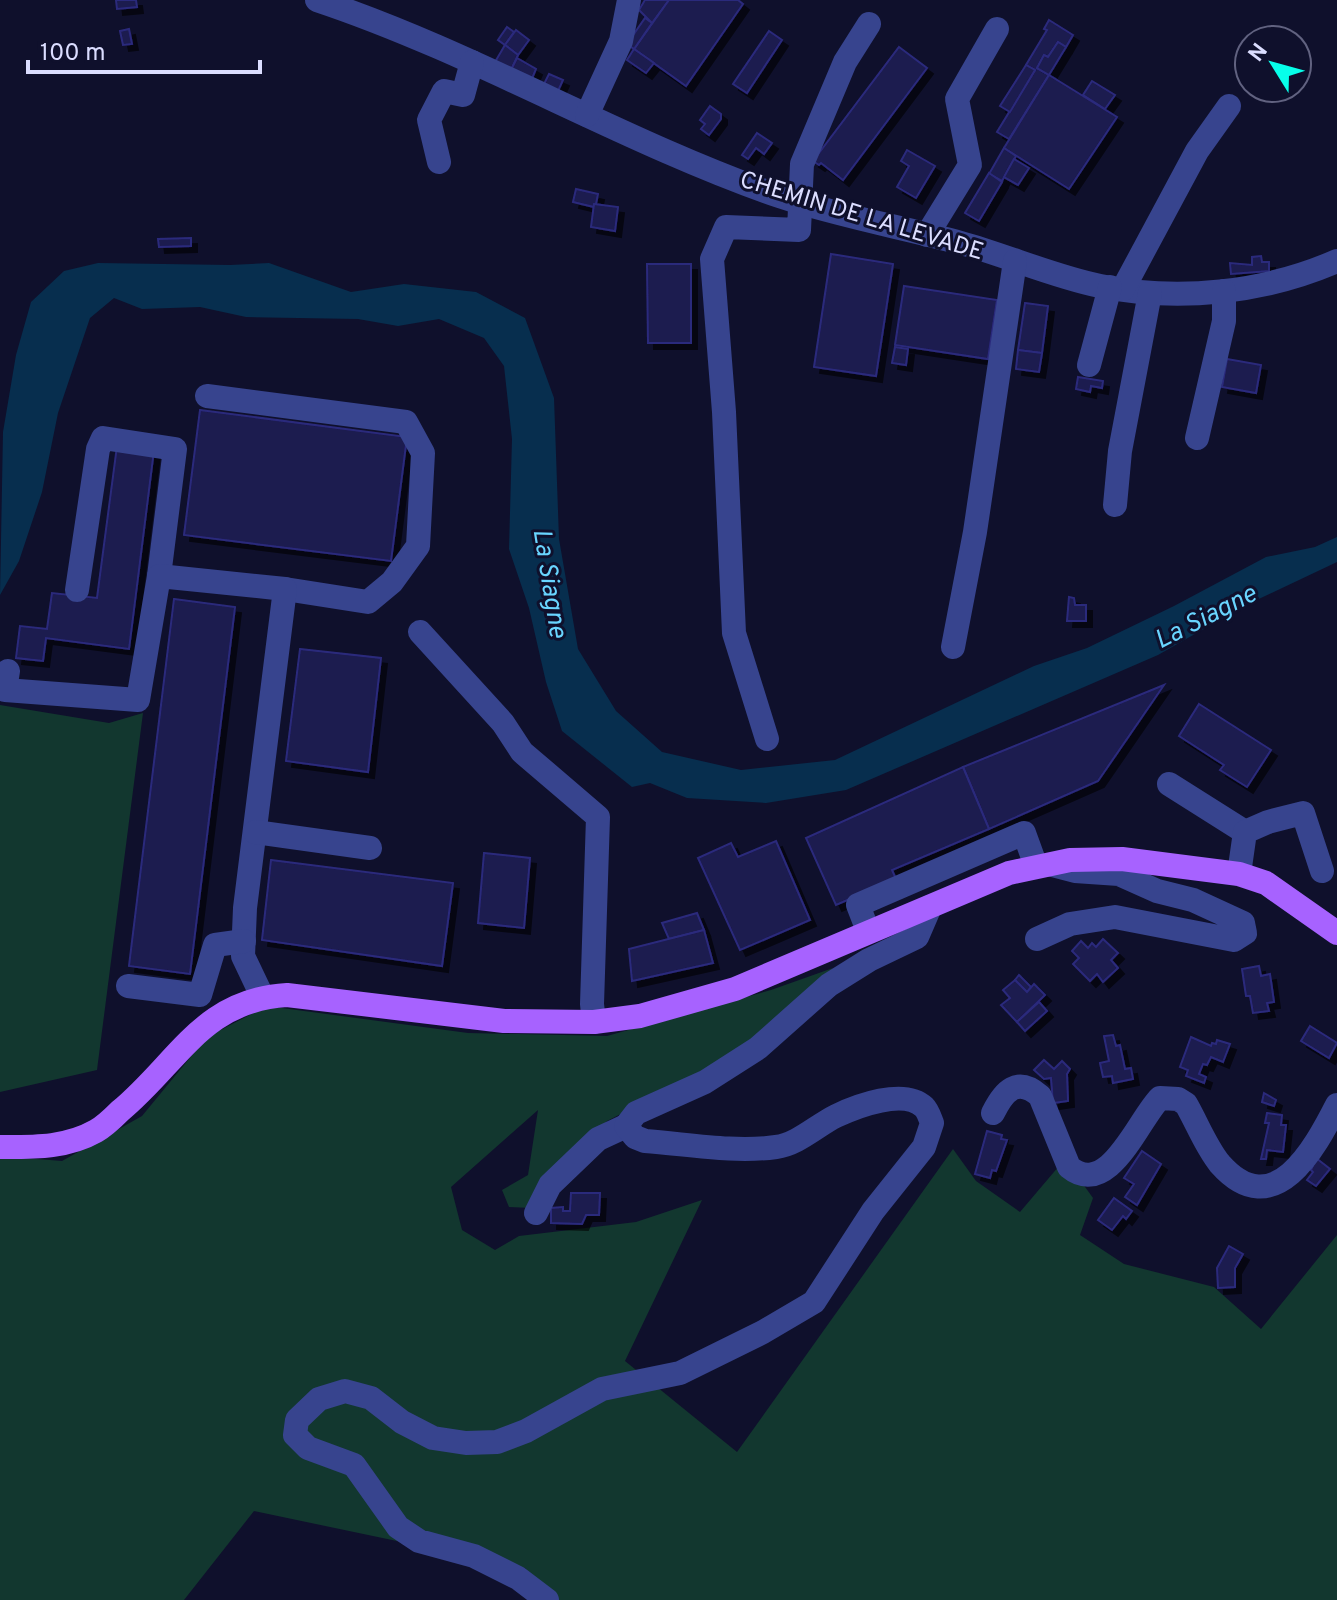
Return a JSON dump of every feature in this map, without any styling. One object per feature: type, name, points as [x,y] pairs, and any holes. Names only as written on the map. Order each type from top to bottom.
[{"type":"main road","points":[[0,1147],[70,1142],[98,1130],[138,1097],[200,1028],[227,1011],[262,996],[287,995],[504,1021],[594,1022],[640,1016],[735,989],[1009,873],[1070,860],[1122,859],[1239,874],[1266,883],[1337,933]]},
{"type":"street","name":"CHEMIN DE LA LEVADE","points":[[317,0],[352,11],[472,62],[656,146],[802,202],[1117,288],[1150,293],[1224,291],[1274,284],[1337,261]]},
{"type":"street","points":[[587,115],[621,41],[629,0]]},
{"type":"street","points":[[767,739],[734,633],[724,412],[712,259],[726,227],[799,230],[802,164],[845,62],[869,24]]},
{"type":"street","points":[[927,235],[970,165],[957,99],[997,29]]},
{"type":"street","points":[[439,162],[429,120],[444,91],[463,95],[472,62]]},
{"type":"street","points":[[1089,365],[1117,288],[1197,151],[1229,106]]},
{"type":"street","points":[[953,647],[975,532],[1015,261]]},
{"type":"street","points":[[1197,438],[1224,321],[1224,291]]},
{"type":"street","points":[[1115,505],[1120,451],[1150,293]]},
{"type":"street","points":[[159,576],[285,589],[368,602],[392,582],[418,546],[423,453],[406,422],[207,396]]},
{"type":"street","points":[[8,671],[5,690],[138,700],[159,576],[175,449],[103,438],[98,449],[77,590]]},
{"type":"street","points":[[262,996],[243,956],[285,589]]},
{"type":"street","points":[[420,632],[503,723],[522,752],[598,817],[594,1022]]},
{"type":"street","points":[[1169,784],[1245,832]]},
{"type":"street","points":[[1245,832],[1303,813],[1322,871]]},
{"type":"street","points":[[255,832],[370,848]]},
{"type":"street","points":[[1239,874],[1245,832]]},
{"type":"street","points":[[868,931],[858,905],[1024,833],[1042,865],[1119,874],[1157,891],[1193,900],[1243,923],[1245,933],[1234,940],[1115,917],[1070,924],[1037,939]]},
{"type":"street","points":[[536,1213],[550,1185],[598,1139],[626,1126],[636,1113],[705,1082],[758,1048],[829,985],[869,960],[917,937],[930,907]]},
{"type":"street","points":[[128,986],[200,995],[215,945],[244,941]]},
{"type":"street","points":[[993,1113],[1001,1096],[1010,1088],[1022,1086],[1032,1089],[1040,1096],[1069,1167],[1085,1175],[1110,1166],[1136,1135],[1160,1098],[1178,1099],[1186,1104],[1218,1162],[1230,1173],[1257,1186],[1280,1180],[1301,1166],[1315,1148],[1337,1105]]},
{"type":"street","points":[[547,1600],[518,1578],[474,1556],[419,1541],[398,1527],[354,1465],[308,1448],[295,1435],[297,1420],[319,1399],[345,1391],[371,1398],[402,1422],[433,1438],[466,1443],[497,1442],[526,1431],[602,1389],[680,1373],[763,1332],[814,1302],[873,1211],[924,1147],[932,1123],[925,1108],[912,1100],[880,1099],[837,1116],[800,1138],[777,1147],[735,1148],[645,1141],[635,1137],[626,1126]]},
{"type":"green space","points":[[0,705],[109,723],[143,713],[97,1070],[0,1092]]},
{"type":"green space","points":[[833,968],[772,1024],[713,1067],[607,1121],[542,1182],[532,1208],[509,1207],[502,1190],[528,1175],[538,1110],[451,1187],[462,1230],[495,1250],[519,1236],[636,1222],[702,1200],[625,1361],[737,1452],[953,1149],[976,1181],[1020,1212],[1065,1159],[1093,1198],[1080,1235],[1124,1264],[1214,1287],[1261,1329],[1337,1235],[1337,1600],[550,1600],[525,1568],[254,1511],[184,1600],[0,1600],[0,1156],[62,1161],[142,1116],[207,1037],[267,1006],[468,1033],[607,1036],[771,990]]},
{"type":"water","name":"La Siagne","points":[[98,263],[269,263],[351,292],[404,284],[476,292],[525,318],[554,398],[559,539],[578,649],[616,711],[662,752],[741,770],[835,760],[1034,666],[1087,648],[1266,557],[1315,547],[1337,537],[1337,562],[1246,605],[1158,655],[846,790],[766,803],[687,798],[650,783],[632,787],[562,731],[546,682],[529,608],[509,549],[512,439],[504,366],[484,338],[439,319],[398,326],[358,319],[246,317],[200,307],[142,309],[114,298],[90,318],[58,413],[42,492],[19,561],[0,595],[3,432],[16,355],[31,302],[64,271]]},
{"type":"building","points":[[116,0],[136,0],[137,7],[117,9]]},
{"type":"building","points":[[645,0],[669,0],[652,23],[639,10]]},
{"type":"building","points":[[669,0],[738,0],[743,4],[686,86],[634,49]]},
{"type":"building","points":[[645,18],[652,23],[634,49],[627,44]]},
{"type":"building","points":[[1049,20],[1073,35],[1066,47],[1058,42],[1048,57],[1044,55],[1037,68],[1049,75],[1009,139],[997,132],[1035,70],[1026,65],[1047,30],[1044,29]]},
{"type":"building","points":[[507,27],[514,32],[505,45],[498,40]]},
{"type":"building","points":[[129,29],[132,44],[123,45],[120,31]]},
{"type":"building","points":[[516,30],[529,40],[518,55],[505,45]]},
{"type":"building","points":[[769,31],[782,40],[747,93],[733,84]]},
{"type":"building","points":[[1058,42],[1066,47],[1049,75],[1037,68],[1044,55],[1048,57]]},
{"type":"building","points":[[505,45],[518,55],[511,70],[495,62]]},
{"type":"building","points":[[899,47],[927,68],[843,180],[821,163],[819,165],[813,161]]},
{"type":"building","points":[[634,49],[654,63],[646,73],[627,60]]},
{"type":"building","points":[[517,58],[536,69],[531,81],[511,70]]},
{"type":"building","points":[[1026,65],[1035,70],[1010,112],[1000,106]]},
{"type":"building","points":[[549,74],[563,80],[558,91],[544,84]]},
{"type":"building","points":[[1049,75],[1117,117],[1069,189],[1004,148]]},
{"type":"building","points":[[1092,81],[1115,95],[1105,109],[1083,95]]},
{"type":"building","points":[[710,106],[721,114],[721,119],[709,135],[701,129],[705,124],[700,120]]},
{"type":"building","points":[[757,133],[772,143],[764,154],[756,148],[748,159],[742,155]]},
{"type":"building","points":[[1004,148],[1016,156],[1002,181],[989,174]]},
{"type":"building","points":[[907,150],[935,166],[916,198],[897,187],[909,166],[901,161]]},
{"type":"building","points":[[1014,159],[1029,168],[1018,185],[1004,177]]},
{"type":"building","points":[[989,173],[1002,182],[979,221],[965,213]]},
{"type":"building","points":[[576,189],[598,194],[594,207],[573,202]]},
{"type":"building","points":[[594,204],[618,207],[615,231],[591,227]]},
{"type":"building","points":[[191,238],[191,246],[159,247],[158,239]]},
{"type":"building","points":[[831,254],[893,264],[876,376],[814,367]]},
{"type":"building","points":[[1261,256],[1262,262],[1269,262],[1269,271],[1231,274],[1230,263],[1252,265],[1252,257]]},
{"type":"building","points":[[647,264],[691,264],[691,343],[648,343]]},
{"type":"building","points":[[904,286],[997,300],[988,359],[895,345]]},
{"type":"building","points":[[1025,303],[1048,306],[1042,353],[1018,350]]},
{"type":"building","points":[[895,347],[908,349],[906,365],[892,363]]},
{"type":"building","points":[[1018,350],[1042,353],[1039,372],[1016,369]]},
{"type":"building","points":[[1227,359],[1261,365],[1256,393],[1222,387]]},
{"type":"building","points":[[1078,377],[1103,381],[1102,388],[1091,386],[1090,392],[1076,389]]},
{"type":"building","points":[[200,410],[407,437],[391,561],[184,535]]},
{"type":"building","points":[[117,446],[154,450],[129,649],[46,638],[43,661],[16,658],[20,626],[47,629],[52,593],[97,598]]},
{"type":"building","points":[[1069,597],[1074,598],[1075,605],[1086,605],[1086,621],[1067,621]]},
{"type":"building","points":[[174,599],[235,607],[190,974],[129,966]]},
{"type":"building","points":[[300,649],[381,658],[368,772],[286,761]]},
{"type":"building","points":[[1164,685],[1098,781],[989,829],[963,767]]},
{"type":"building","points":[[1199,704],[1271,750],[1247,787],[1220,770],[1224,765],[1179,736]]},
{"type":"building","points":[[963,767],[989,829],[892,870],[896,879],[836,905],[806,838]]},
{"type":"building","points":[[776,841],[810,920],[740,950],[698,858],[731,843],[738,857]]},
{"type":"building","points":[[484,853],[530,858],[524,928],[478,923]]},
{"type":"building","points":[[271,860],[453,883],[442,966],[262,940]]},
{"type":"building","points":[[697,913],[704,930],[669,939],[662,923]]},
{"type":"building","points":[[704,930],[713,963],[632,981],[629,949]]},
{"type":"building","points":[[1103,939],[1118,953],[1111,960],[1118,968],[1103,982],[1097,974],[1090,981],[1073,964],[1079,958],[1072,951],[1081,941],[1088,948],[1092,943],[1096,947]]},
{"type":"building","points":[[1259,966],[1261,976],[1270,974],[1274,1002],[1267,1003],[1269,1011],[1253,1013],[1250,996],[1246,996],[1242,969]]},
{"type":"building","points":[[1019,975],[1031,987],[1027,992],[1015,980]]},
{"type":"building","points":[[1015,980],[1027,992],[1034,984],[1045,995],[1017,1022],[1001,1005],[1010,998],[1003,990]]},
{"type":"building","points":[[1039,1002],[1047,1011],[1025,1031],[1017,1022]]},
{"type":"building","points":[[1310,1026],[1337,1043],[1329,1058],[1301,1041]]},
{"type":"building","points":[[1113,1035],[1116,1046],[1120,1045],[1125,1069],[1131,1068],[1133,1079],[1113,1083],[1112,1076],[1103,1077],[1100,1063],[1109,1061],[1104,1036]]},
{"type":"building","points":[[1191,1037],[1211,1046],[1217,1040],[1230,1044],[1223,1062],[1211,1057],[1207,1065],[1203,1064],[1199,1074],[1206,1077],[1204,1083],[1186,1076],[1188,1070],[1180,1067]]},
{"type":"building","points":[[1044,1060],[1054,1069],[1062,1061],[1070,1069],[1067,1074],[1068,1101],[1053,1103],[1051,1078],[1044,1079],[1034,1070]]},
{"type":"building","points":[[1264,1093],[1276,1100],[1274,1106],[1262,1102]]},
{"type":"building","points":[[1267,1113],[1282,1115],[1281,1125],[1286,1125],[1283,1152],[1267,1150],[1266,1159],[1261,1159],[1269,1123],[1265,1123]]},
{"type":"building","points":[[987,1131],[1002,1135],[1001,1139],[1007,1140],[996,1171],[992,1170],[990,1178],[975,1174]]},
{"type":"building","points":[[1142,1151],[1161,1164],[1137,1205],[1125,1197],[1134,1184],[1124,1178]]},
{"type":"building","points":[[1316,1158],[1330,1169],[1316,1186],[1307,1180],[1313,1172]]},
{"type":"building","points":[[571,1193],[600,1193],[599,1215],[586,1215],[582,1224],[551,1223],[551,1208],[563,1207],[563,1211],[570,1211]]},
{"type":"building","points":[[1114,1198],[1132,1211],[1126,1219],[1123,1216],[1112,1230],[1098,1220]]},
{"type":"building","points":[[1229,1246],[1243,1254],[1235,1268],[1235,1287],[1218,1288],[1217,1268]]}]
